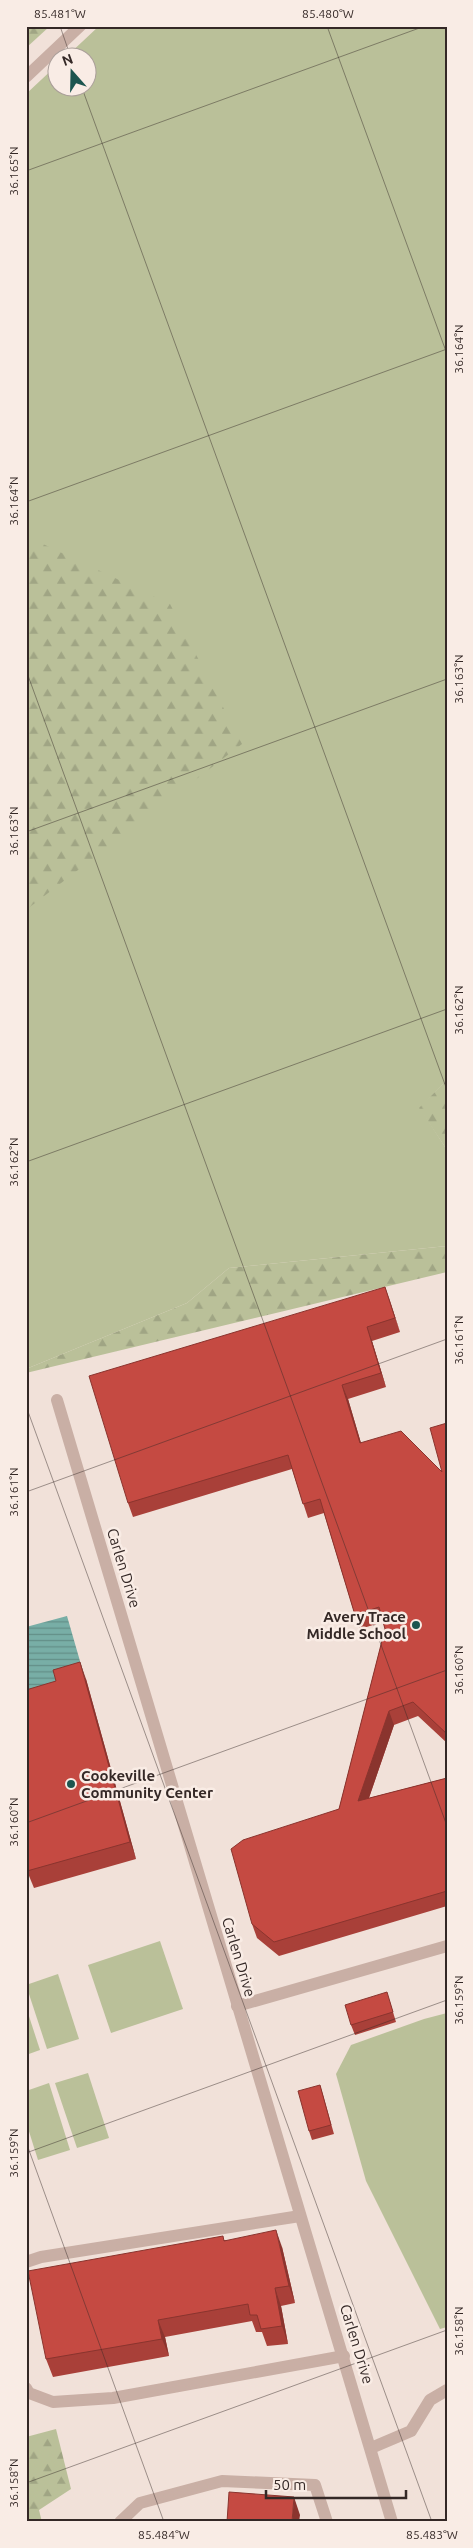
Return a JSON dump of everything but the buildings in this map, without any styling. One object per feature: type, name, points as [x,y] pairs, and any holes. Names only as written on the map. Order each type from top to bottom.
[{"type":"street","points":[[26,77],[80,26]]},
{"type":"street","name":"Carlen Drive","points":[[57,1400],[392,2522]]},
{"type":"street","points":[[237,2006],[447,1946]]},
{"type":"street","points":[[26,2262],[41,2256],[300,2216]]},
{"type":"street","points":[[26,2388],[29,2393],[53,2402],[113,2398],[344,2356]]},
{"type":"street","points":[[371,2448],[411,2431],[430,2400],[447,2390]]},
{"type":"street","points":[[120,2522],[140,2503],[222,2481],[315,2486],[327,2522]]},
{"type":"green space","points":[[26,26],[50,26],[26,48]]},
{"type":"green space","points":[[99,26],[447,26],[447,1080],[420,1108],[447,1150],[447,1246],[229,1268],[187,1303],[26,1369],[26,94],[48,73],[48,98],[98,98],[98,48],[76,48]]},
{"type":"green space","points":[[26,536],[170,604],[242,744],[26,910]]},
{"type":"green space","points":[[447,1080],[447,1150],[419,1108]]},
{"type":"green space","points":[[447,1246],[447,1272],[26,1373],[26,1369],[187,1303],[229,1268]]},
{"type":"green space","points":[[160,1941],[183,2009],[111,2033],[88,1965]]},
{"type":"green space","points":[[58,1974],[79,2039],[47,2049],[26,1985]]},
{"type":"green space","points":[[26,2007],[40,2050],[26,2055]]},
{"type":"green space","points":[[447,2013],[447,2327],[440,2329],[366,2181],[336,2074],[351,2045],[424,2019]]},
{"type":"green space","points":[[88,2073],[109,2138],[77,2148],[55,2083]]},
{"type":"green space","points":[[49,2083],[70,2150],[38,2160],[26,2122],[26,2091]]},
{"type":"green space","points":[[56,2429],[71,2489],[39,2510],[42,2522],[26,2522],[26,2437]]},
{"type":"water","points":[[67,1616],[84,1675],[54,1684],[26,1698],[26,1627]]},
{"type":"place","name":"Avery Trace Middle School","points":[[416,1625]]},
{"type":"place","name":"Cookeville Community Center","points":[[71,1784]]}]
